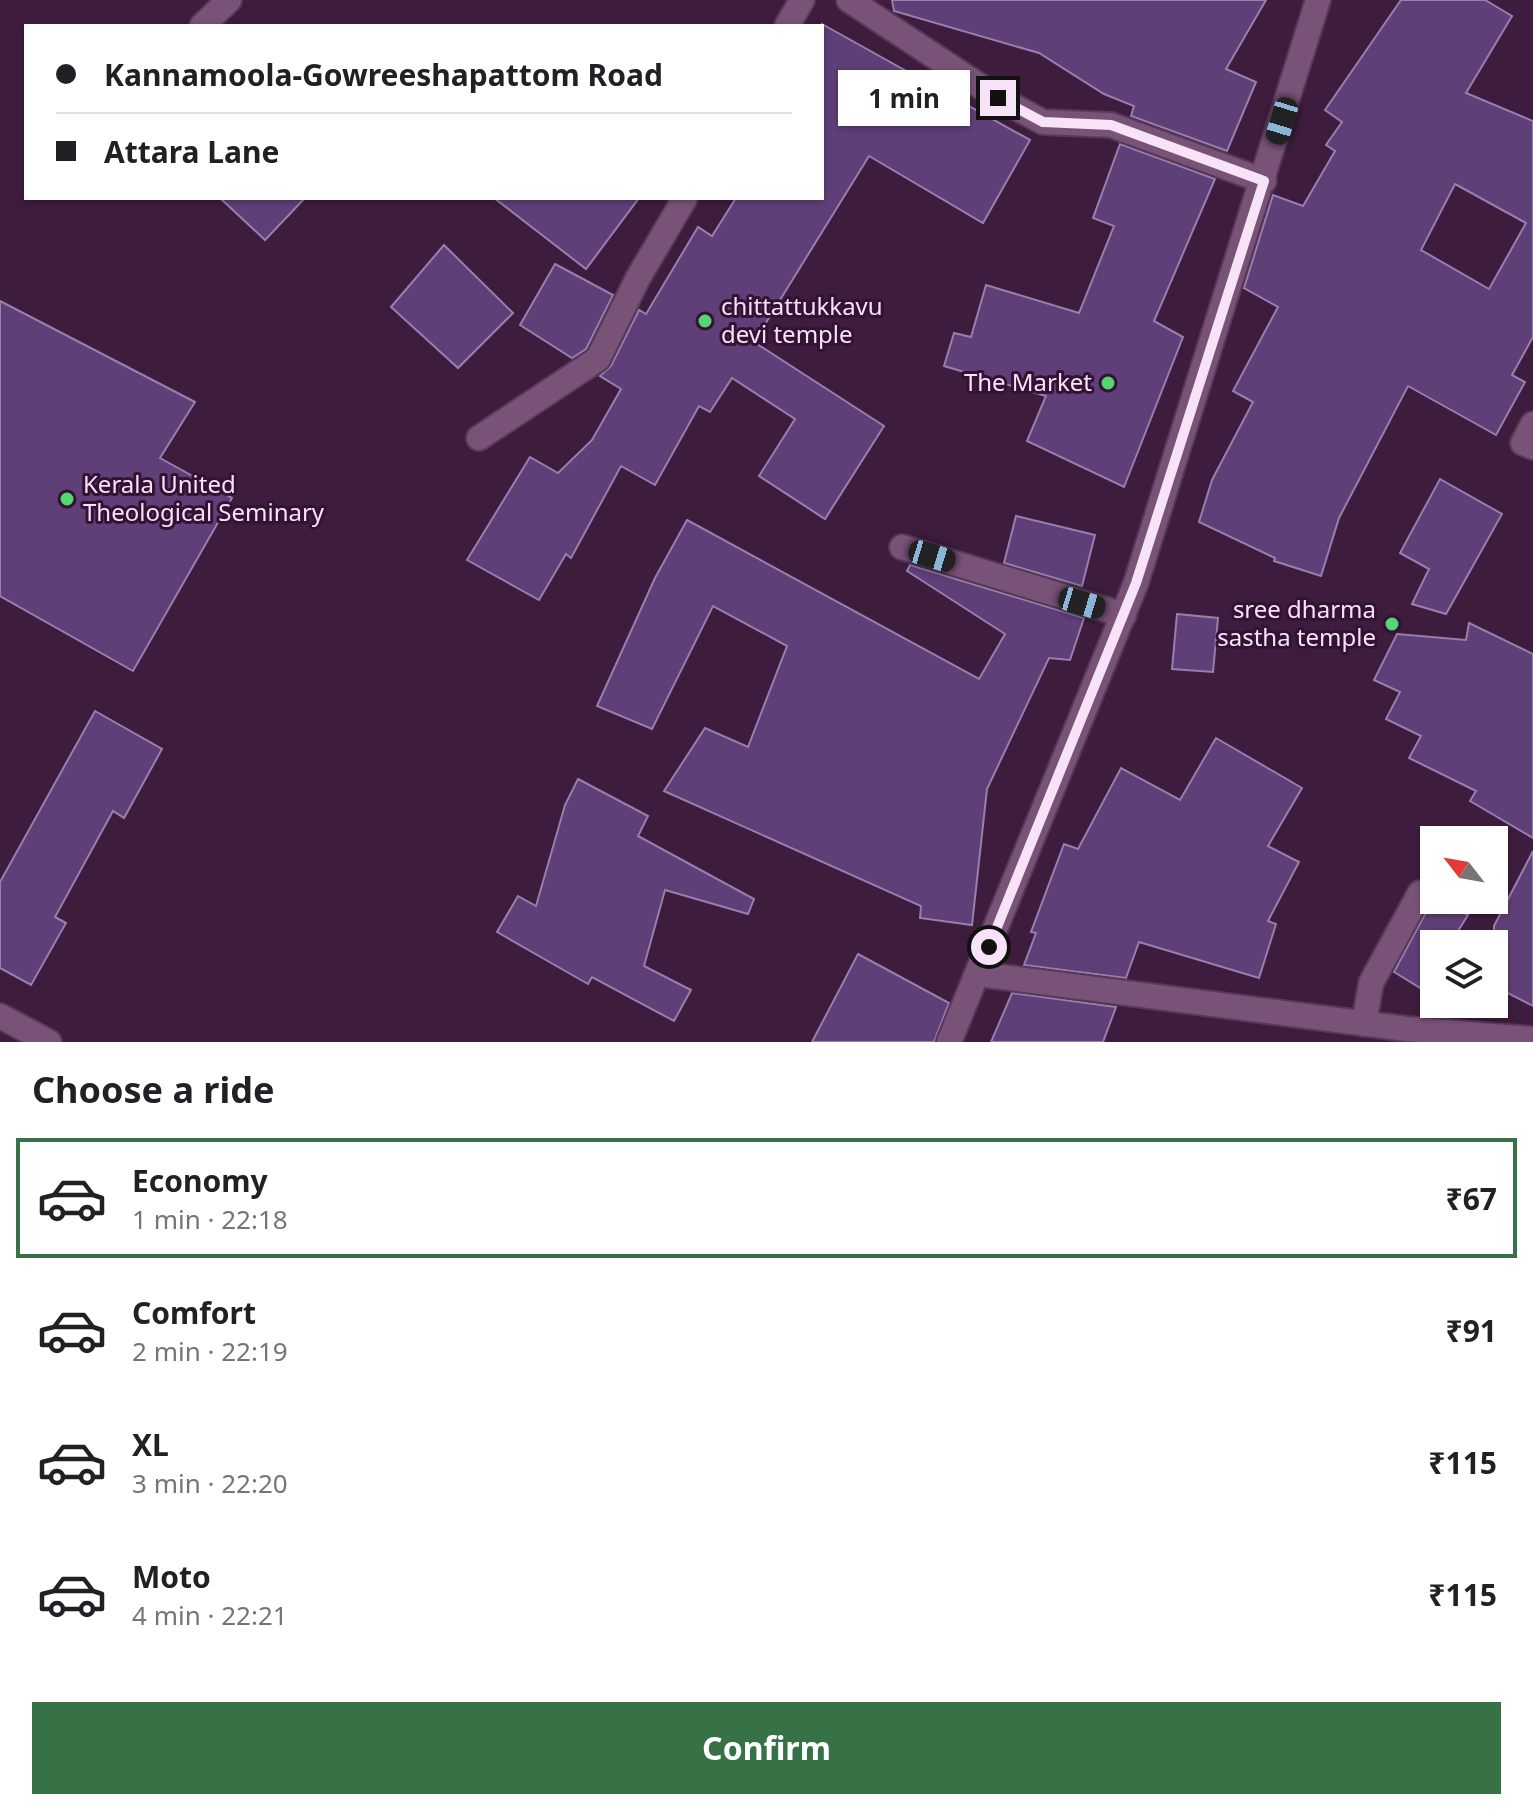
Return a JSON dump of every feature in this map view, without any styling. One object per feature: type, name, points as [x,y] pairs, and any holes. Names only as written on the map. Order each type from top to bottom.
[{"type":"street","points":[[204,24],[229,0]]},
{"type":"street","points":[[788,24],[802,0]]},
{"type":"street","points":[[849,0],[998,98],[1043,122],[1111,125],[1264,181]]},
{"type":"street","points":[[949,1042],[1124,615],[1264,181],[1318,0]]},
{"type":"street","points":[[479,438],[598,359],[638,278],[684,200]]},
{"type":"street","points":[[1533,424],[1523,443],[1533,447]]},
{"type":"street","points":[[902,547],[1124,615]]},
{"type":"street","points":[[1364,1024],[1371,983],[1420,893]]},
{"type":"street","points":[[978,974],[1364,1024],[1533,1039]]},
{"type":"street","points":[[0,1016],[49,1042]]},
{"type":"building","points":[[892,0],[1266,0],[1226,69],[1256,82],[1227,151],[1131,116],[1134,106],[1104,94],[1039,53],[894,11]]},
{"type":"building","points":[[1401,0],[1485,0],[1512,16],[1466,93],[1533,121],[1533,337],[1512,375],[1525,382],[1496,435],[1408,386],[1339,518],[1321,576],[1274,561],[1275,558],[1199,522],[1212,480],[1253,402],[1233,391],[1278,307],[1244,288],[1273,195],[1303,206],[1335,151],[1326,145],[1342,122],[1325,110]],"holes":[[[1455,184],[1526,223],[1489,289],[1421,250]]]},
{"type":"building","points":[[824,25],[1030,140],[983,223],[869,156],[754,342],[884,426],[825,519],[759,476],[795,419],[732,378],[710,412],[699,406],[655,485],[621,466],[571,558],[566,554],[539,600],[467,560],[530,457],[558,473],[592,440],[621,389],[600,376],[611,366],[639,310],[646,314],[698,227],[712,236],[735,200],[824,200]]},
{"type":"building","points":[[1120,144],[1215,179],[1154,321],[1183,337],[1124,487],[1027,441],[1046,396],[944,366],[954,333],[971,337],[986,285],[1079,313],[1114,226],[1093,218]]},
{"type":"building","points":[[222,200],[303,200],[265,240]]},
{"type":"building","points":[[497,200],[638,200],[586,269]]},
{"type":"building","points":[[444,245],[513,313],[458,368],[391,307]]},
{"type":"building","points":[[555,264],[613,295],[586,349],[572,358],[520,325]]},
{"type":"building","name":"Kerala United Theological Seminary","points":[[0,301],[195,402],[160,458],[232,498],[133,671],[0,596]]},
{"type":"building","points":[[1440,479],[1502,514],[1446,614],[1412,604],[1429,569],[1400,553]]},
{"type":"building","points":[[1016,516],[1095,535],[1082,586],[1004,563]]},
{"type":"building","points":[[687,520],[979,679],[1005,634],[907,571],[910,565],[1084,618],[1070,660],[1049,658],[987,789],[972,925],[920,918],[921,906],[664,791],[705,728],[748,747],[787,646],[713,606],[652,729],[597,706],[655,578]]},
{"type":"building","points":[[1177,614],[1218,618],[1213,672],[1172,669]]},
{"type":"building","points":[[1469,623],[1533,654],[1533,838],[1470,801],[1476,791],[1409,758],[1421,736],[1386,719],[1400,692],[1374,680],[1397,634],[1466,640]]},
{"type":"building","points":[[95,711],[162,749],[124,818],[113,811],[55,917],[66,923],[31,985],[0,968],[0,882]]},
{"type":"building","points":[[1216,738],[1302,788],[1268,846],[1299,862],[1268,921],[1276,924],[1259,978],[1139,942],[1126,978],[1024,965],[1036,933],[1031,932],[1064,844],[1078,849],[1121,768],[1180,800]]},
{"type":"building","points":[[578,779],[648,816],[638,836],[754,899],[748,914],[665,890],[644,966],[691,990],[674,1021],[592,977],[588,984],[497,932],[518,896],[536,906],[565,805]]},
{"type":"building","points":[[1533,851],[1533,1006],[1508,993],[1508,930],[1494,930],[1494,926],[1500,914],[1508,914],[1508,899]]},
{"type":"building","points":[[1425,914],[1468,915],[1459,930],[1420,930],[1420,988],[1394,972]]},
{"type":"building","points":[[858,954],[949,1003],[934,1042],[812,1042]]},
{"type":"building","points":[[1012,993],[1116,1007],[1103,1042],[991,1042]]},
{"type":"place","name":"chittattukkavu devi temple","points":[[705,321]]},
{"type":"place","name":"The Market","points":[[1108,383]]},
{"type":"place","name":"Kerala United Theological Seminary","points":[[67,499]]},
{"type":"place","name":"sree dharma sastha temple","points":[[1392,624]]},
{"type":"route","points":[[989,947],[1136,583],[1264,181],[1111,125],[1043,122],[998,98]]}]
